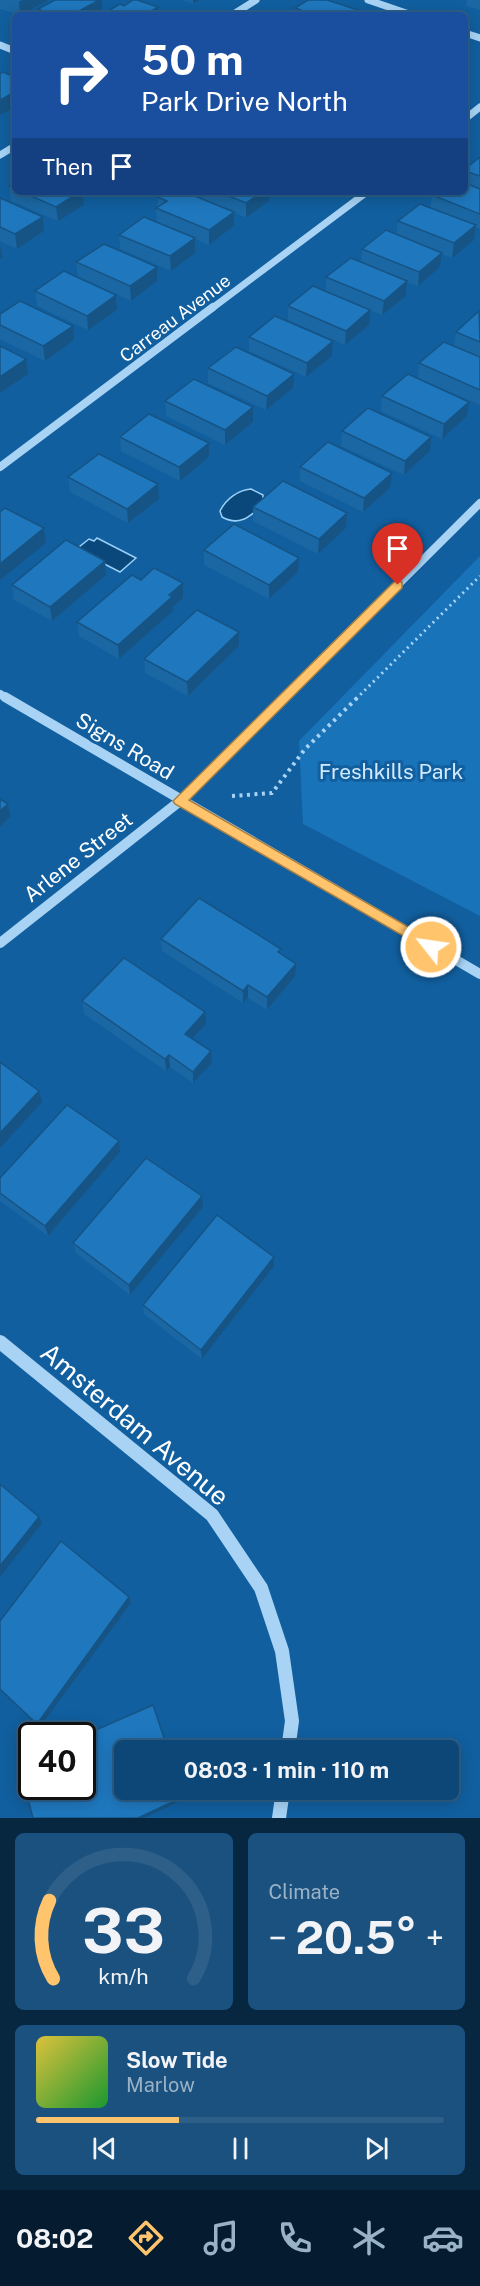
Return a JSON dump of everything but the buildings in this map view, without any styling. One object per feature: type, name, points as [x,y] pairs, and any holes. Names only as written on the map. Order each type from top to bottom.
[{"type":"street","points":[[237,12],[256,0]]},
{"type":"street","points":[[368,0],[403,12]]},
{"type":"street","points":[[468,117],[480,107]]},
{"type":"street","name":"Carreau Avenue","points":[[0,467],[363,195]]},
{"type":"street","name":"Arlene Street","points":[[0,943],[180,801],[480,503]]},
{"type":"street","name":"Signs Road","points":[[0,694],[480,974]]},
{"type":"street","name":"Amsterdam Avenue","points":[[0,1342],[212,1515],[261,1588],[282,1651],[292,1721],[289,1740]]},
{"type":"street","points":[[279,1818],[282,1800]]},
{"type":"path","points":[[272,793],[305,749],[480,576]]},
{"type":"green space","name":"Freshkills Park","points":[[480,556],[480,916],[303,824],[299,741]]},
{"type":"shaded area","points":[[251,489],[263,495],[263,505],[244,519],[234,521],[222,517],[220,511],[229,499],[237,493]]},
{"type":"shaded area","points":[[97,538],[136,558],[120,572],[81,552],[79,547],[89,539],[94,541]]},
{"type":"route","points":[[398,585],[180,801],[431,947]]}]
